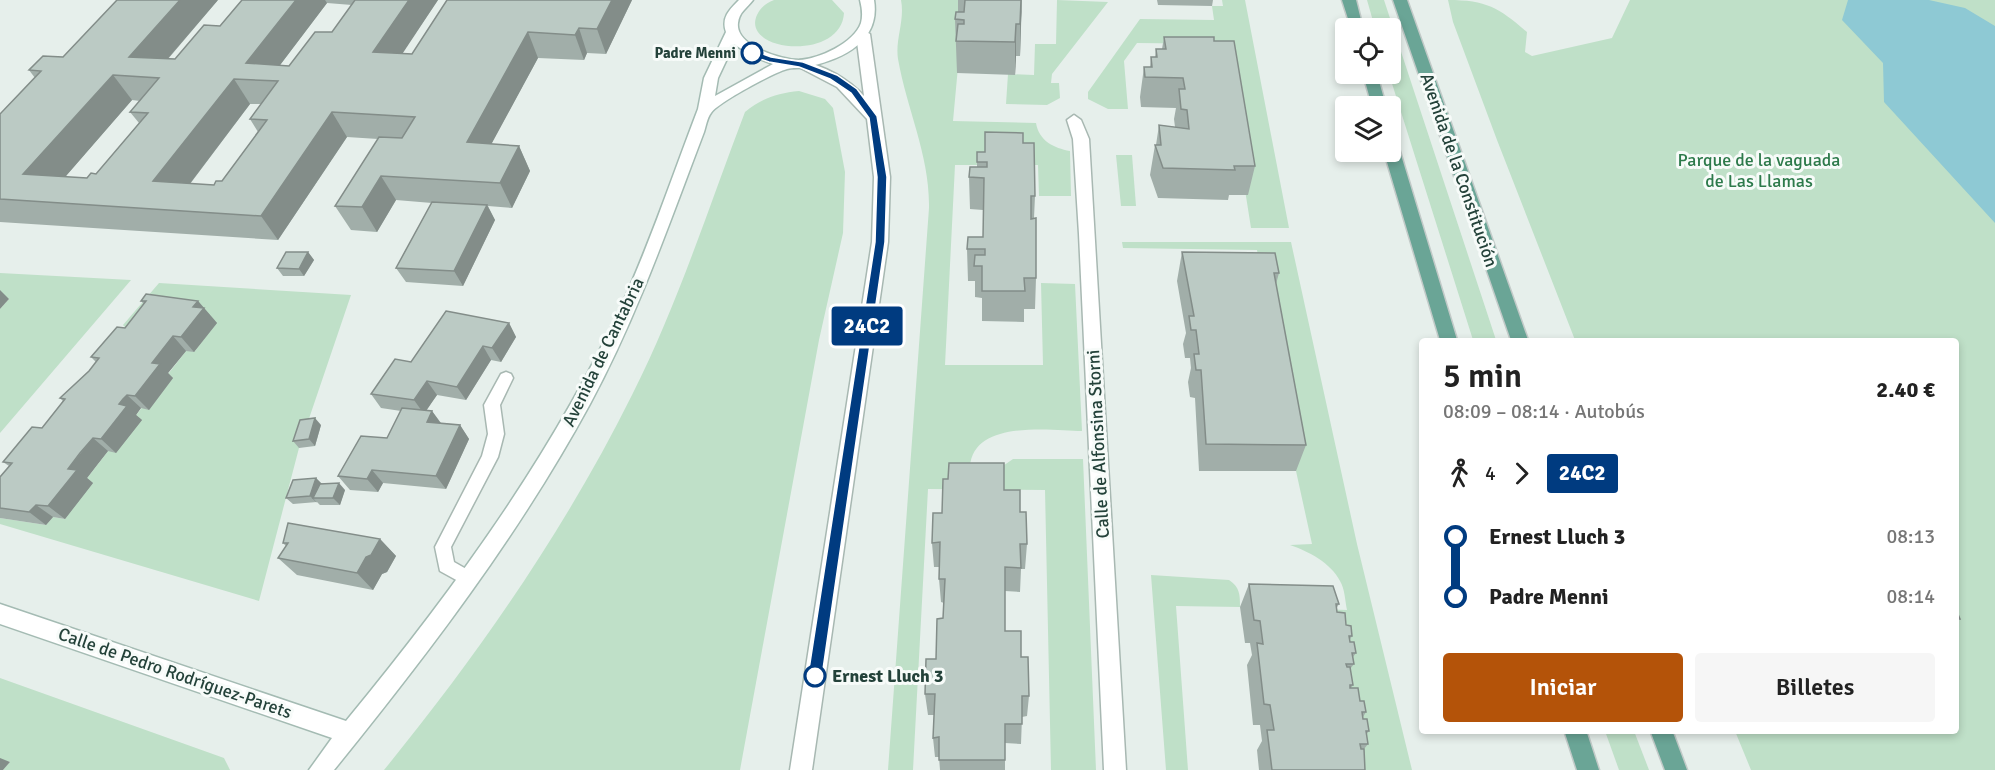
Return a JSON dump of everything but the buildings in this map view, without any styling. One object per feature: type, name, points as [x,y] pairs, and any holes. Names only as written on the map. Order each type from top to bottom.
[{"type":"main road","points":[[1349,0],[1354,18]]},
{"type":"main road","name":"Avenida de la Constitución","points":[[1400,0],[1519,338]]},
{"type":"main road","points":[[1395,162],[1448,338]]},
{"type":"main road","points":[[1576,734],[1588,770]]},
{"type":"main road","points":[[1662,734],[1676,770]]},
{"type":"street","name":"Avenida de Cantabria","points":[[320,770],[469,579],[531,490],[584,399],[631,303],[705,109],[711,78],[732,33],[732,18],[740,2]]},
{"type":"street","points":[[705,109],[749,81],[795,63],[840,51],[863,34],[870,19],[866,2]]},
{"type":"street","points":[[732,33],[740,44],[752,53],[769,60],[795,63],[833,77],[854,91],[874,118]]},
{"type":"street","points":[[801,770],[880,242],[882,177],[863,34]]},
{"type":"street","name":"Calle de Alfonsina Storni","points":[[1074,120],[1081,139],[1088,234],[1115,770]]},
{"type":"street","name":"Calle de Pedro Rodríguez-Parets","points":[[0,614],[350,733]]},
{"type":"lane","points":[[469,579],[446,566],[442,547],[490,457],[496,434],[492,405],[506,378]]},
{"type":"green space","points":[[774,0],[832,0],[844,13],[839,29],[827,39],[811,45],[776,44],[763,37],[756,28],[757,15],[760,10]]},
{"type":"green space","points":[[901,0],[965,0],[957,52],[959,56],[953,121],[1036,123],[1040,135],[1048,143],[1070,151],[1071,196],[1039,196],[1038,165],[955,165],[945,365],[1043,365],[1041,283],[1075,284],[1082,431],[1033,430],[998,435],[984,441],[974,452],[970,467],[1000,468],[1013,459],[1083,459],[1096,770],[1051,770],[1045,490],[928,489],[913,770],[888,770],[929,208],[926,170],[897,52],[902,15]]},
{"type":"green space","points":[[1057,0],[1108,2],[1052,74],[1051,83],[1059,83],[1060,98],[1047,105],[1006,104],[1008,74],[1034,75],[1035,44],[1056,44]]},
{"type":"green space","points":[[1222,0],[1245,0],[1289,228],[1251,228],[1222,44],[1137,43],[1124,61],[1128,109],[1108,109],[1088,99],[1088,92],[1140,19],[1214,20],[1212,6],[1223,6]]},
{"type":"green space","points":[[1367,0],[1384,0],[1390,18],[1372,18]]},
{"type":"green space","name":"Parque de la vaguada de Las Llamas","points":[[1448,0],[1461,0],[1492,7],[1527,32],[1525,52],[1532,56],[1612,38],[1630,0],[1995,0],[1995,770],[1751,770],[1736,734],[1959,734],[1959,338],[1574,338],[1453,22]]},
{"type":"green space","points":[[1401,52],[1495,338],[1472,338],[1401,112],[1401,96],[1396,96],[1392,84],[1401,84]]},
{"type":"green space","points":[[799,91],[825,99],[833,108],[845,172],[843,233],[819,340],[740,770],[384,770],[486,636],[549,542],[606,445],[649,361],[664,326],[745,112],[771,97]]},
{"type":"green space","points":[[1116,155],[1132,155],[1136,206],[1121,206]]},
{"type":"green space","points":[[1122,242],[1291,242],[1357,544],[1412,770],[1350,770],[1320,609],[1347,610],[1345,595],[1342,584],[1325,563],[1290,545],[1312,544],[1296,471],[1257,250],[1123,248]]},
{"type":"green space","points":[[0,273],[131,280],[0,433],[0,309],[9,299],[0,297]]},
{"type":"green space","points":[[159,283],[351,295],[299,448],[259,601],[0,524],[0,518],[46,525],[53,517],[65,519],[84,482],[186,351],[195,351],[216,323],[138,342],[123,325]]},
{"type":"green space","points":[[1151,575],[1229,580],[1237,588],[1239,595],[1240,607],[1176,606],[1188,770],[1166,770]]},
{"type":"green space","points":[[0,678],[224,758],[230,770],[3,770],[10,762],[0,759]]},
{"type":"green space","points":[[1606,734],[1635,734],[1649,770],[1619,770]]},
{"type":"water","points":[[1848,0],[1929,0],[1965,8],[1995,26],[1995,223],[1884,102],[1883,63],[1842,20]]},
{"type":"bus line","name":"24C2","points":[[752,53],[769,60],[800,64],[833,77],[854,91],[874,118],[882,177],[880,242],[815,676]]},
{"type":"place","name":"Padre Menni","points":[[752,53]]},
{"type":"place","name":"Ernest Lluch 3","points":[[815,676]]}]
